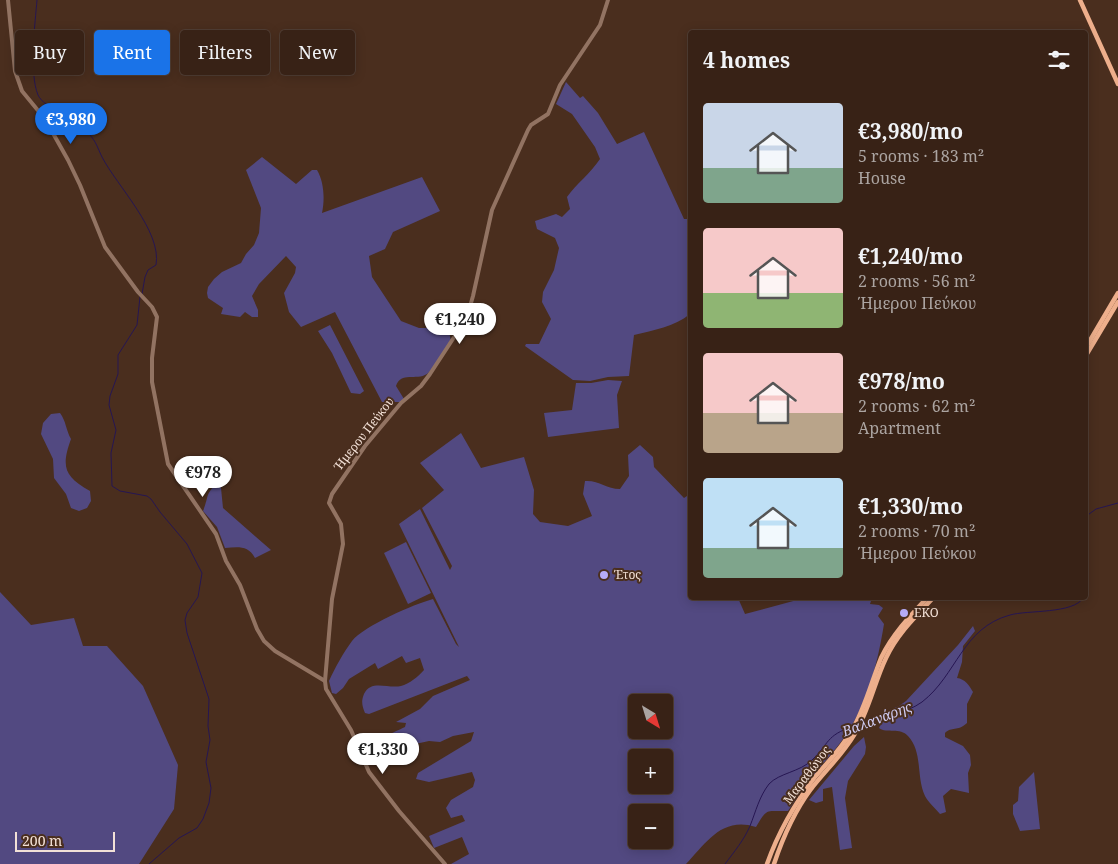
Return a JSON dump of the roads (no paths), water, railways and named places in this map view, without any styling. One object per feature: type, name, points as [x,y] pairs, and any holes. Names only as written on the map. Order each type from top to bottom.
[{"type":"main road","points":[[1080,0],[1118,84]]},
{"type":"main road","points":[[1088,344],[1118,293]]},
{"type":"main road","points":[[1088,352],[1118,302]]},
{"type":"main road","name":"Μαραθώνος","points":[[861,718],[886,649],[902,626],[926,600]]},
{"type":"main road","name":"Μαραθώνος","points":[[774,864],[782,840],[798,809],[852,734],[861,718],[892,647],[909,624],[931,600]]},
{"type":"main road","name":"Μαραθώνος","points":[[767,864],[794,807],[852,734]]},
{"type":"street","points":[[8,0],[15,71],[22,91],[48,123],[68,160],[80,184],[105,247],[138,292],[152,306],[158,317],[152,358],[152,382],[168,464],[216,534],[226,561],[240,585],[264,642],[274,651],[325,681]]},
{"type":"street","name":"Ήμερου Πεύκου","points":[[445,864],[399,811],[369,772],[355,738],[329,695],[325,681],[332,599],[342,544],[341,524],[331,506],[330,498],[365,446],[401,403],[421,386],[464,322],[473,296],[492,210],[531,125],[548,114],[560,85],[600,25],[608,0]]},
{"type":"waterway","points":[[37,0],[33,62],[35,86],[38,95],[47,105],[84,129],[91,137],[109,169],[146,224],[156,252],[156,265],[148,270],[142,294]]},
{"type":"waterway","points":[[140,297],[137,325],[118,355],[118,374],[110,396],[109,405],[116,430],[111,453],[112,486],[120,491],[147,496],[151,499],[187,544],[202,573],[198,597],[187,613],[185,620],[187,633],[209,699],[208,726],[210,740],[206,762],[211,788],[209,803],[203,819],[197,828],[179,838],[149,864]]},
{"type":"waterway","name":"Βαλανάρης","points":[[1088,515],[1096,509],[1118,503]]},
{"type":"waterway","name":"Βαλανάρης","points":[[861,724],[901,712],[922,702],[944,679],[970,641],[994,621],[1018,613],[1050,611],[1070,607],[1081,600]]},
{"type":"waterway","name":"Βαλανάρης","points":[[725,864],[745,836],[760,799],[769,784],[778,777],[807,764],[832,737],[852,727]]},
{"type":"place","name":"Έτος","points":[[604,575]]},
{"type":"place","name":"EKO","points":[[904,613]]}]
